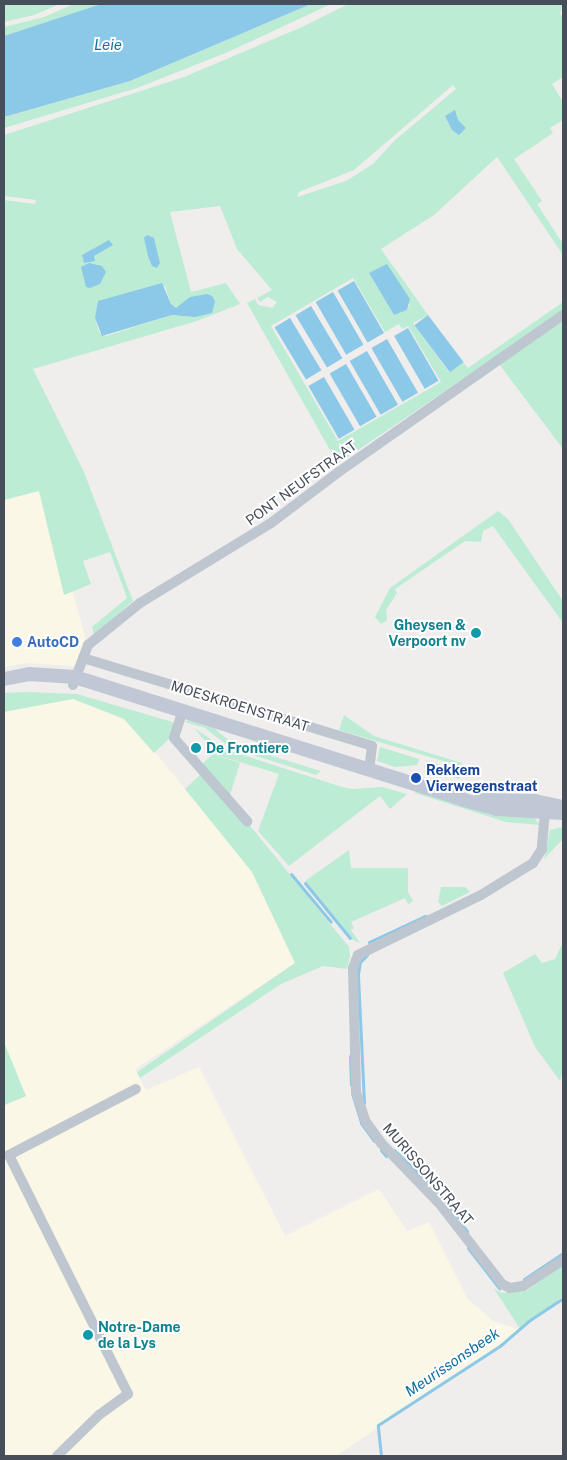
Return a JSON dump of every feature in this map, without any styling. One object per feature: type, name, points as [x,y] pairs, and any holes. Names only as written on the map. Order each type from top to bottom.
[{"type":"main road","name":"MOESKROENSTRAAT","points":[[4,678],[29,674],[74,681],[497,809],[563,813]]},
{"type":"main road","name":"MOESKROENSTRAAT","points":[[4,682],[74,681]]},
{"type":"main road","name":"MOESKROENSTRAAT","points":[[464,800],[536,801],[563,808]]},
{"type":"street","name":"PONT NEUFSTRAAT","points":[[74,681],[88,645],[140,603],[271,523],[340,471],[563,315]]},
{"type":"street","name":"MOESKROENSTRAAT","points":[[83,658],[372,746],[369,771]]},
{"type":"street","points":[[182,713],[174,738],[247,821]]},
{"type":"street","name":"MURISSONSTRAAT","points":[[545,811],[542,849],[533,862],[481,894],[358,955],[354,968],[356,1092],[366,1122],[381,1143],[438,1203],[502,1284],[510,1288],[523,1286],[563,1260]]},
{"type":"street","points":[[56,1456],[99,1414],[128,1394],[6,1156],[136,1089]]},
{"type":"shaded area","points":[[39,491],[64,594],[73,592],[86,641],[74,666],[26,663],[4,667],[4,500]]},
{"type":"shaded area","points":[[67,697],[122,714],[156,753],[252,872],[295,963],[135,1069],[146,1090],[199,1067],[285,1236],[379,1189],[407,1231],[429,1222],[468,1299],[493,1321],[521,1330],[336,1456],[4,1456],[4,698]]},
{"type":"green space","points":[[4,4],[60,4],[34,15],[4,22]]},
{"type":"green space","points":[[74,4],[101,4],[4,36],[4,27],[44,17]]},
{"type":"green space","points":[[311,4],[331,4],[228,52],[137,88],[4,128],[4,117],[130,81]]},
{"type":"green space","points":[[348,4],[563,4],[560,14],[563,17],[563,77],[552,84],[563,102],[563,120],[550,128],[553,133],[514,159],[542,201],[537,204],[561,241],[563,240],[563,255],[497,157],[434,215],[381,249],[428,315],[413,323],[449,372],[463,362],[468,368],[563,302],[563,311],[342,461],[334,457],[247,303],[255,299],[258,305],[272,308],[277,302],[268,297],[260,302],[257,298],[272,290],[237,249],[220,206],[170,212],[191,292],[226,283],[240,304],[197,321],[33,369],[84,472],[133,601],[94,635],[92,627],[127,598],[110,552],[83,561],[91,584],[64,595],[39,491],[4,500],[4,200],[35,204],[36,200],[4,196],[4,135],[184,77],[302,27]],"holes":[[[453,85],[456,89],[394,141],[373,164],[346,181],[297,197],[299,192],[354,170]],[[369,273],[410,304],[407,310],[394,315]],[[353,278],[385,332],[399,324],[402,329],[408,326],[441,382],[338,441],[271,326]],[[165,286],[171,304],[176,308],[184,303],[195,317],[172,315],[106,336],[99,332],[95,318]]]},
{"type":"green space","points":[[563,320],[563,449],[499,364]]},
{"type":"green space","points":[[498,511],[508,519],[563,601],[563,623],[493,526],[483,531],[481,542],[465,541],[395,589],[397,593],[386,610],[387,620],[381,624],[375,617],[390,588]]},
{"type":"green space","points":[[4,693],[77,694],[176,723],[171,737],[154,753],[124,719],[73,699],[4,712]]},
{"type":"green space","points":[[344,715],[374,736],[462,763],[460,766],[339,730]]},
{"type":"green space","points":[[188,720],[214,728],[233,744],[321,771],[316,775],[231,748],[205,728],[185,722]]},
{"type":"green space","points":[[194,728],[227,750],[342,787],[352,789],[382,787],[407,794],[390,809],[380,796],[289,866],[258,831],[279,774],[217,755]]},
{"type":"green space","points":[[380,747],[419,759],[417,765],[395,767],[377,761]]},
{"type":"green space","points":[[213,754],[240,763],[229,798],[200,766]]},
{"type":"green space","points":[[426,761],[461,771],[459,779],[424,767]]},
{"type":"green space","points":[[202,773],[247,822],[349,947],[350,956],[347,969],[323,966],[281,984],[140,1078],[137,1072],[295,963],[252,872],[185,789]]},
{"type":"green space","points":[[415,791],[532,815],[540,825],[506,822],[415,793]]},
{"type":"green space","points":[[563,827],[563,839],[544,859],[550,830]]},
{"type":"green space","points":[[349,850],[351,868],[408,868],[408,892],[413,901],[408,904],[405,898],[351,922],[354,928],[351,930],[360,943],[353,940],[305,881]]},
{"type":"green space","points":[[441,887],[465,887],[470,892],[442,906],[438,902]]},
{"type":"green space","points":[[563,942],[563,1071],[560,1081],[535,1047],[503,973],[535,954],[542,963],[555,959]]},
{"type":"green space","points":[[4,1042],[26,1096],[5,1105],[4,1101]]},
{"type":"green space","points":[[563,1265],[563,1296],[521,1330],[494,1289],[502,1293],[527,1290]]},
{"type":"water","name":"Leie","points":[[101,4],[311,4],[130,81],[4,117],[4,36]]},
{"type":"water","points":[[455,110],[458,120],[466,128],[459,135],[452,130],[445,116]]},
{"type":"water","points":[[147,235],[154,238],[160,263],[157,268],[152,266],[148,256],[144,238]]},
{"type":"water","points":[[109,240],[113,245],[94,256],[95,261],[84,263],[82,255]]},
{"type":"water","points":[[89,263],[102,266],[106,272],[100,284],[90,288],[86,287],[81,267]]},
{"type":"water","points":[[387,264],[410,299],[407,310],[394,315],[369,273]]},
{"type":"water","points":[[354,281],[384,333],[368,342],[338,290]]},
{"type":"water","points":[[162,283],[171,304],[176,308],[190,297],[207,294],[212,296],[215,301],[212,313],[195,317],[172,315],[102,336],[95,318],[98,301]]},
{"type":"water","points":[[333,292],[364,345],[346,355],[316,302]]},
{"type":"water","points":[[311,306],[342,358],[327,368],[296,315]]},
{"type":"water","points":[[428,315],[464,362],[450,372],[414,325]]},
{"type":"water","points":[[290,318],[321,370],[306,380],[275,327]]},
{"type":"water","points":[[408,328],[438,381],[425,389],[394,336]]},
{"type":"water","points":[[387,339],[418,393],[402,402],[371,348]]},
{"type":"water","points":[[367,351],[398,405],[381,415],[350,361]]},
{"type":"water","points":[[346,364],[376,417],[360,426],[330,374]]},
{"type":"water","points":[[324,377],[354,430],[339,439],[308,386]]},
{"type":"waterway","points":[[291,874],[331,922]]},
{"type":"waterway","points":[[305,883],[350,938]]},
{"type":"waterway","points":[[369,942],[425,916]]},
{"type":"waterway","points":[[364,1103],[358,974],[360,962],[367,955]]},
{"type":"waterway","points":[[350,1056],[351,1085]]},
{"type":"waterway","points":[[352,1093],[361,1123],[374,1141]]},
{"type":"waterway","points":[[381,1150],[386,1156]]},
{"type":"waterway","points":[[394,1150],[433,1187],[467,1231]]},
{"type":"waterway","points":[[468,1248],[499,1288]]},
{"type":"waterway","points":[[524,1279],[563,1253]]},
{"type":"waterway","name":"Meurissonsbeek","points":[[381,1456],[378,1425],[501,1345],[527,1322],[563,1298]]},
{"type":"place","name":"Gheysen & Verpoort nv","points":[[476,633]]},
{"type":"place","name":"AutoCD","points":[[17,642]]},
{"type":"place","name":"De Frontiere","points":[[196,748]]},
{"type":"place","name":"Rekkem Vierwegenstraat","points":[[416,778]]},
{"type":"place","name":"Notre-Dame de la Lys","points":[[88,1335]]}]
